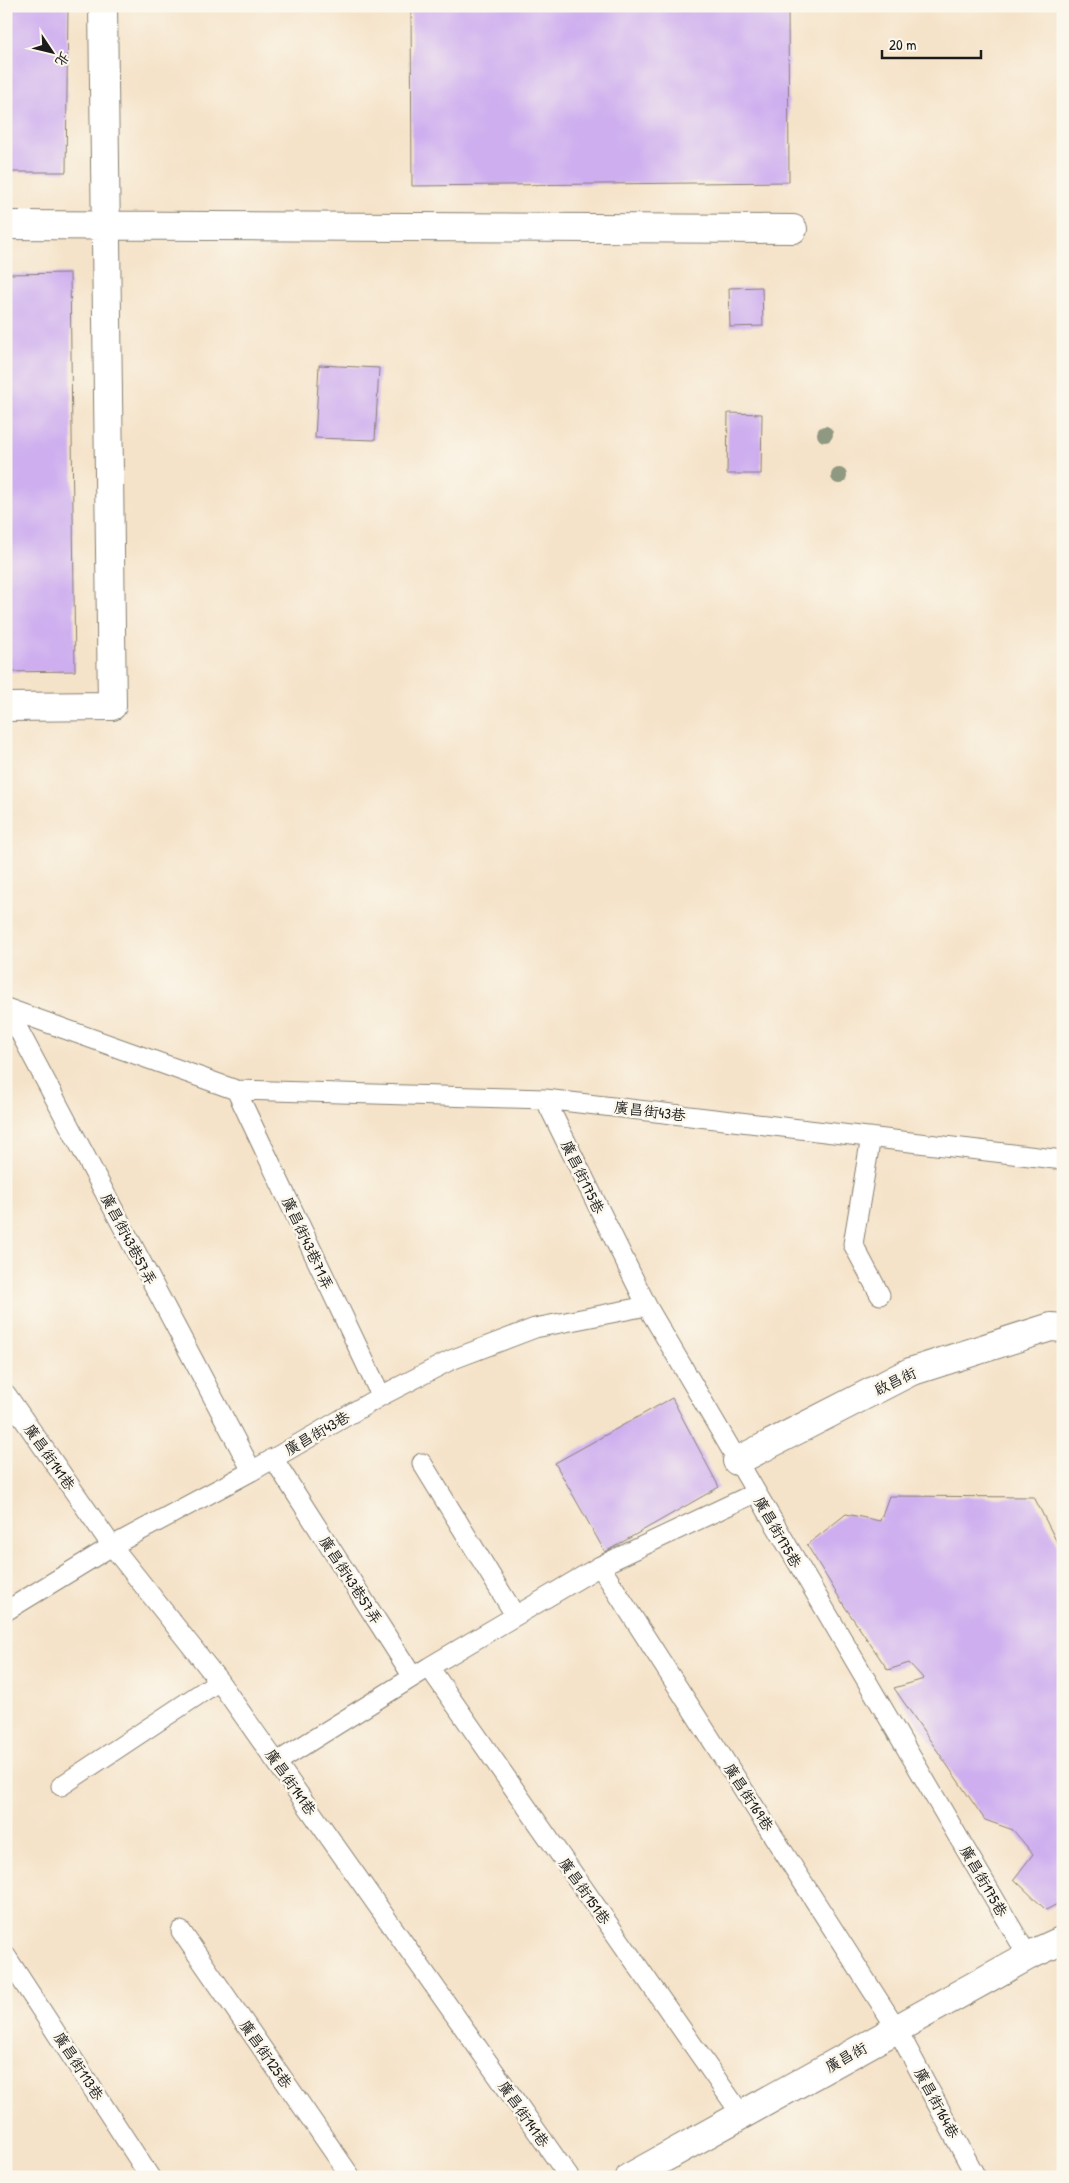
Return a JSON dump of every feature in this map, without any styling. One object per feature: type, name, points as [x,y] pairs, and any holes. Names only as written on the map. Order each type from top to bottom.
[{"type":"street","points":[[6,707],[112,706],[103,6]]},
{"type":"street","points":[[6,225],[793,229]]},
{"type":"street","name":"啟昌街","points":[[737,1461],[910,1372],[1051,1327],[1063,1328]]},
{"type":"street","name":"廣昌街","points":[[634,2176],[741,2114],[1028,1956],[1063,1940]]},
{"type":"lane","name":"廣昌街43巷","points":[[6,1008],[236,1090],[545,1099],[1063,1160]]},
{"type":"lane","name":"廣昌街43巷57弄","points":[[6,1008],[252,1471]]},
{"type":"lane","name":"廣昌街43巷71弄","points":[[236,1090],[381,1396]]},
{"type":"lane","name":"廣昌街175巷","points":[[545,1099],[647,1306],[1028,1956]]},
{"type":"lane","points":[[871,1138],[853,1244],[880,1295]]},
{"type":"lane","name":"廣昌街43巷","points":[[6,1611],[112,1546],[252,1471],[381,1396],[451,1360],[534,1328],[647,1306]]},
{"type":"lane","name":"廣昌街141巷","points":[[6,1394],[112,1546],[219,1681],[278,1762],[569,2177]]},
{"type":"lane","name":"廣昌街43巷57弄","points":[[273,1458],[413,1677]]},
{"type":"lane","points":[[422,1463],[515,1615]]},
{"type":"lane","points":[[278,1762],[429,1667],[600,1566],[755,1492]]},
{"type":"lane","name":"廣昌街169巷","points":[[600,1566],[898,2029]]},
{"type":"lane","name":"廣昌街151巷","points":[[429,1667],[741,2114]]},
{"type":"lane","points":[[61,1786],[219,1681]]},
{"type":"lane","name":"廣昌街125巷","points":[[181,1931],[351,2177]]},
{"type":"lane","name":"廣昌街113巷","points":[[6,1956],[150,2177]]},
{"type":"lane","name":"廣昌街164巷","points":[[898,2029],[976,2177]]},
{"type":"building","points":[[6,6],[68,6],[66,172],[6,172]]},
{"type":"building","points":[[411,6],[788,6],[789,182],[412,186]]},
{"type":"building","points":[[70,273],[75,671],[6,672],[6,274]]},
{"type":"building","points":[[762,287],[763,326],[730,327],[729,288]]},
{"type":"building","points":[[319,365],[379,368],[375,440],[315,438]]},
{"type":"building","points":[[728,413],[762,414],[761,474],[727,474]]},
{"type":"building","points":[[672,1398],[719,1487],[605,1552],[555,1463]]},
{"type":"building","points":[[889,1496],[1034,1497],[1063,1554],[1063,1901],[1046,1910],[1014,1879],[1033,1854],[1013,1830],[985,1820],[894,1688],[924,1679],[909,1663],[888,1670],[845,1607],[807,1545],[846,1514],[880,1521]]}]
